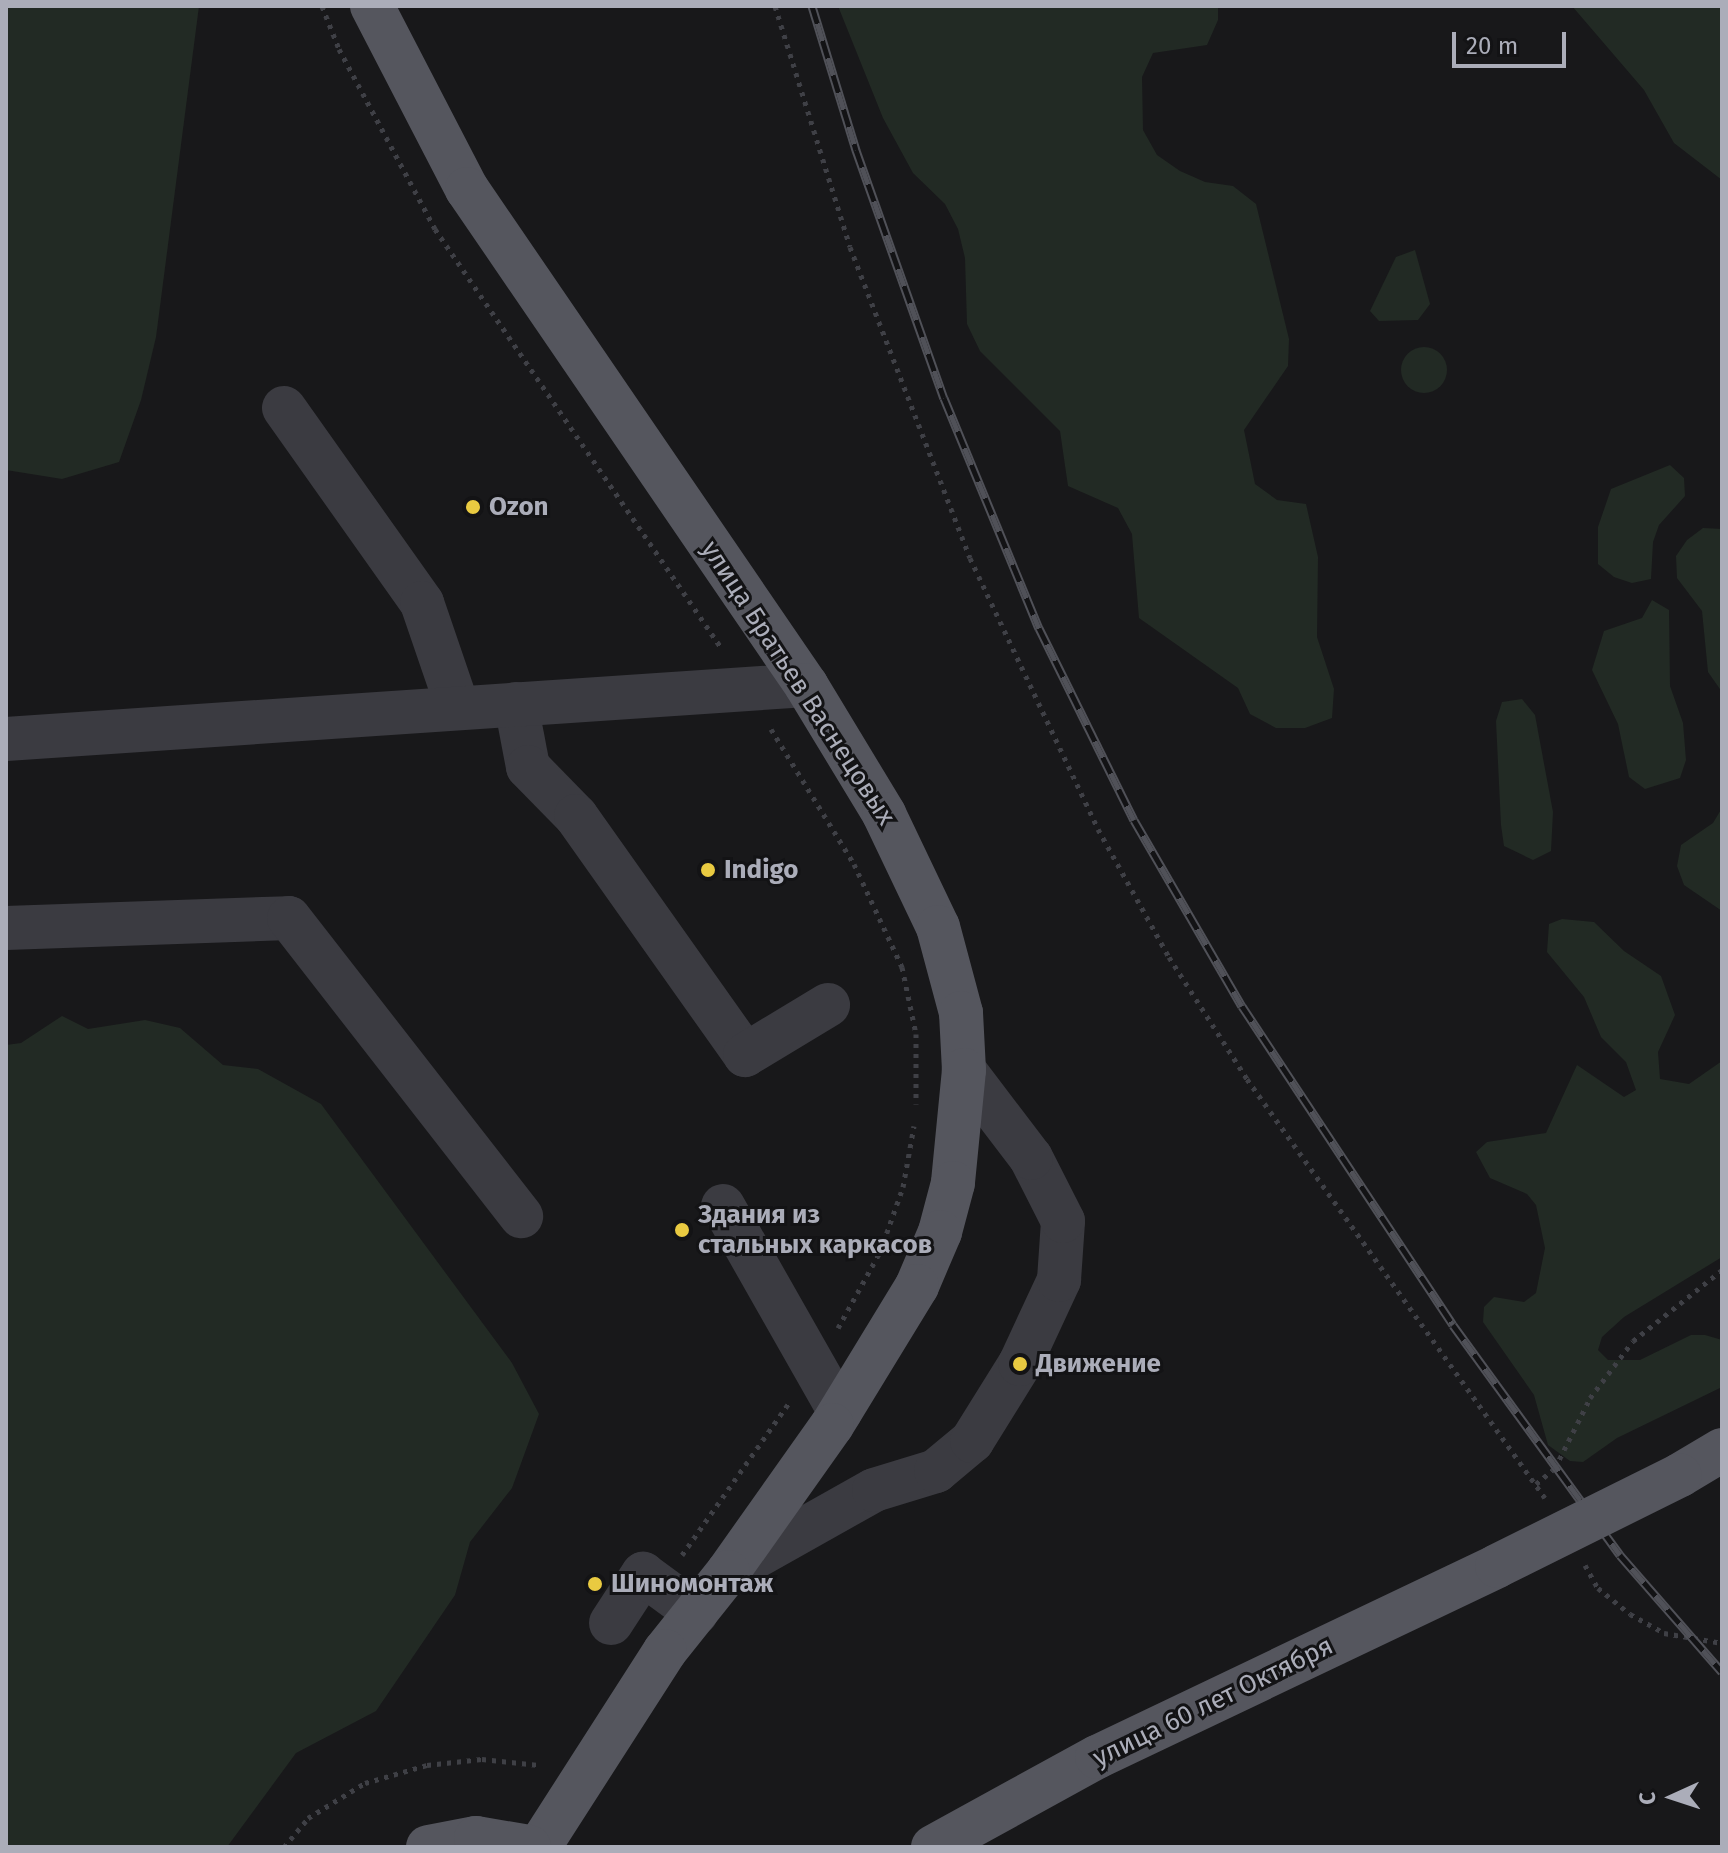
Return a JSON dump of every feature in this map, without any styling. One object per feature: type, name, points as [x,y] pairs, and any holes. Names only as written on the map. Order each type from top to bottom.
[{"type":"main road","name":"улица Братьев Васнецовых","points":[[372,6],[467,189],[806,685],[884,814],[938,927],[961,1013],[964,1070],[957,1157],[940,1232],[917,1286],[840,1412],[728,1572],[665,1651],[539,1847]]},
{"type":"main road","name":"улица 60 лет Октября","points":[[933,1847],[1097,1757],[1497,1566],[1680,1475],[1722,1450]]},
{"type":"main road","points":[[428,1847],[476,1838],[529,1847]]},
{"type":"street","points":[[284,408],[422,603],[458,708]]},
{"type":"street","points":[[6,739],[806,685]]},
{"type":"street","points":[[516,704],[528,767],[576,816],[745,1055],[828,1005]]},
{"type":"street","points":[[6,928],[289,918],[521,1216]]},
{"type":"street","points":[[728,1572],[874,1490],[936,1471],[972,1441],[1027,1350],[1059,1280],[1063,1221],[1031,1158],[964,1070]]},
{"type":"street","points":[[723,1206],[840,1412]]},
{"type":"street","points":[[611,1623],[643,1574],[696,1613]]},
{"type":"path","points":[[775,6],[850,247],[970,558],[1098,829],[1169,957],[1247,1079],[1552,1510]]},
{"type":"path","points":[[1536,1484],[1555,1468],[1590,1398],[1633,1341],[1722,1270]]},
{"type":"path","points":[[1583,1562],[1598,1588],[1630,1614],[1664,1633],[1722,1643]]},
{"type":"shaded area","points":[[6,6],[199,6],[156,337],[141,400],[119,462],[62,479],[6,470]]},
{"type":"shaded area","points":[[838,6],[1218,6],[1218,20],[1207,45],[1153,53],[1142,77],[1143,130],[1157,155],[1180,171],[1205,182],[1233,186],[1256,204],[1289,339],[1288,366],[1244,430],[1255,484],[1277,500],[1306,504],[1318,557],[1317,637],[1334,689],[1332,718],[1305,728],[1276,728],[1250,714],[1238,688],[1139,618],[1132,534],[1118,508],[1068,486],[1060,431],[980,351],[967,324],[965,258],[958,229],[945,204],[913,173],[883,118]]},
{"type":"shaded area","points":[[1572,6],[1722,6],[1722,180],[1674,143],[1644,90]]},
{"type":"shaded area","points":[[1415,250],[1430,304],[1418,320],[1379,321],[1370,311],[1396,257]]},
{"type":"shaded area","points":[[1424,347],[1441,353],[1447,370],[1441,387],[1424,393],[1407,387],[1401,370],[1407,353]]},
{"type":"shaded area","points":[[1670,465],[1684,478],[1685,496],[1659,525],[1653,542],[1651,579],[1632,583],[1614,577],[1598,564],[1598,527],[1611,489]]},
{"type":"shaded area","points":[[1703,528],[1722,529],[1722,692],[1708,672],[1702,611],[1677,578],[1676,556],[1687,540]]},
{"type":"shaded area","points":[[1652,600],[1669,610],[1670,686],[1683,723],[1686,760],[1680,778],[1645,789],[1629,777],[1618,724],[1592,670],[1604,631],[1642,618]]},
{"type":"shaded area","points":[[1522,699],[1535,715],[1553,812],[1551,851],[1533,860],[1504,846],[1501,825],[1496,721],[1502,702]]},
{"type":"shaded area","points":[[1722,808],[1722,911],[1684,885],[1677,866],[1681,845],[1713,823]]},
{"type":"shaded area","points":[[1562,919],[1594,922],[1624,951],[1661,976],[1675,1015],[1658,1052],[1660,1079],[1689,1084],[1722,1061],[1722,1257],[1624,1317],[1602,1337],[1598,1350],[1608,1360],[1640,1360],[1691,1335],[1722,1340],[1722,1387],[1617,1438],[1583,1462],[1570,1461],[1548,1445],[1534,1395],[1483,1322],[1484,1307],[1494,1297],[1524,1302],[1536,1293],[1545,1248],[1536,1205],[1527,1194],[1490,1178],[1476,1152],[1487,1142],[1546,1133],[1577,1065],[1624,1097],[1636,1090],[1626,1062],[1601,1037],[1584,997],[1547,952],[1549,924]]},
{"type":"shaded area","points":[[62,1016],[88,1029],[145,1020],[180,1028],[223,1065],[258,1069],[321,1104],[512,1363],[539,1414],[512,1488],[470,1542],[455,1595],[376,1711],[296,1753],[227,1847],[6,1847],[6,1045],[21,1043]]},
{"type":"railway","points":[[812,6],[856,150],[944,398],[1039,628],[1134,820],[1242,1006],[1453,1325],[1620,1555],[1722,1672]]},
{"type":"place","name":"Ozon","points":[[473,507]]},
{"type":"place","name":"Indigo","points":[[708,870]]},
{"type":"place","name":"Здания из стальных каркасов","points":[[682,1230]]},
{"type":"place","name":"Движение","points":[[1020,1364]]},
{"type":"place","name":"Шиномонтаж","points":[[595,1584]]}]
